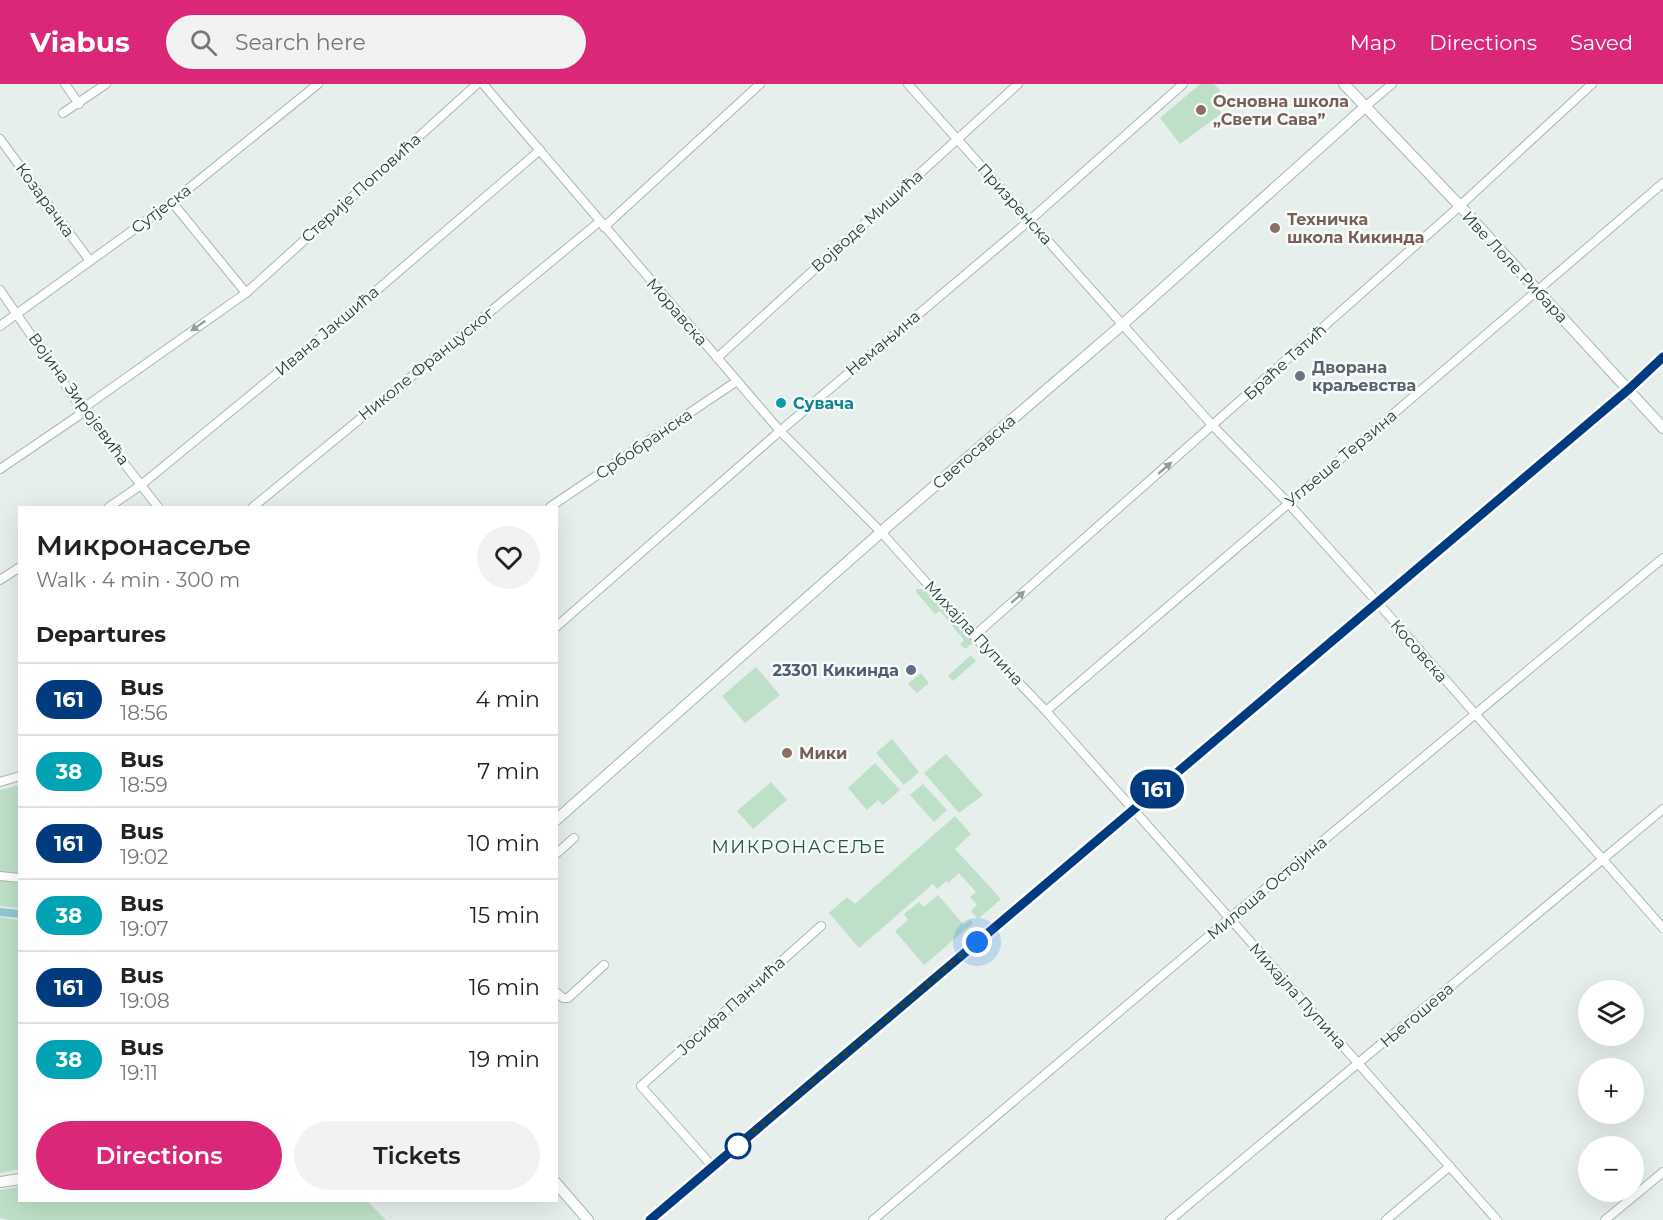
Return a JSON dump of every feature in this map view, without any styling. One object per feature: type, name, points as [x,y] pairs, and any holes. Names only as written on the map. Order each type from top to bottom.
[{"type":"street","points":[[65,84],[79,104]]},
{"type":"street","points":[[63,114],[106,84]]},
{"type":"street","name":"Сутјеска","points":[[0,326],[172,202],[318,84]]},
{"type":"street","name":"Стерије Поповића","points":[[0,469],[78,416],[82,409],[246,292],[477,84]]},
{"type":"street","name":"Моравска","points":[[483,84],[780,431],[881,532]]},
{"type":"street","name":"Николе Француског","points":[[254,506],[601,224],[760,84]]},
{"type":"street","name":"Призренска","points":[[908,84],[1123,324]]},
{"type":"street","name":"Војводе Мишића","points":[[717,358],[1018,84]]},
{"type":"street","name":"Немањина","points":[[558,625],[780,431],[1030,220],[1183,84]]},
{"type":"street","name":"Иве Лоле Рибара","points":[[1344,84],[1460,206],[1663,428]]},
{"type":"street","name":"Светосавска","points":[[558,818],[881,532],[1123,324],[1392,84]]},
{"type":"street","name":"Браће Татић","points":[[974,636],[1460,206],[1592,84]]},
{"type":"street","name":"Козарачка","points":[[0,139],[90,261]]},
{"type":"street","name":"Ивана Јакшића","points":[[110,506],[141,485],[342,320],[540,150]]},
{"type":"street","name":"Угљеше Терзина","points":[[1046,711],[1663,183]]},
{"type":"street","points":[[172,202],[246,292]]},
{"type":"street","name":"Војина Зиројевића","points":[[0,290],[82,409],[157,506]]},
{"type":"street","name":"Косовска","points":[[1123,324],[1213,426],[1288,503],[1378,603],[1663,928]]},
{"type":"street","points":[[650,1220],[1378,603],[1629,389],[1663,357]]},
{"type":"street","name":"Србобранска","points":[[551,506],[737,381]]},
{"type":"street","name":"Михајла Пупина","points":[[881,532],[1134,808],[1497,1220]]},
{"type":"street","name":"Милоша Остојина","points":[[873,1220],[1230,918],[1663,558]]},
{"type":"street","points":[[0,580],[18,568]]},
{"type":"street","points":[[0,782],[18,777]]},
{"type":"street","name":"Његошева","points":[[1170,1220],[1663,809]]},
{"type":"street","points":[[558,852],[574,838]]},
{"type":"street","points":[[0,876],[18,878]]},
{"type":"street","name":"Јосифа Панчића","points":[[713,1167],[641,1086],[821,926]]},
{"type":"street","points":[[558,994],[563,998],[568,998],[604,965]]},
{"type":"street","points":[[1386,1220],[1450,1166]]},
{"type":"street","points":[[1605,1220],[1663,1172]]},
{"type":"street","points":[[0,1182],[18,1179]]},
{"type":"street","points":[[558,1185],[588,1220]]},
{"type":"green space","points":[[1200,84],[1214,84],[1221,91],[1212,99],[1222,113],[1180,144],[1160,118]]},
{"type":"green space","points":[[916,589],[925,589],[934,596],[974,642],[965,649],[960,644],[964,640],[940,611],[935,614],[916,592]]},
{"type":"green space","points":[[971,655],[976,661],[953,681],[948,676]]},
{"type":"green space","points":[[756,667],[780,695],[745,723],[722,696]]},
{"type":"green space","points":[[921,673],[929,683],[917,693],[908,684]]},
{"type":"green space","points":[[892,739],[919,772],[904,785],[876,753]]},
{"type":"green space","points":[[946,754],[983,795],[959,813],[924,773]]},
{"type":"green space","points":[[875,763],[900,790],[883,805],[878,800],[867,810],[848,788]]},
{"type":"green space","points":[[771,782],[787,800],[753,829],[737,811]]},
{"type":"green space","points":[[923,784],[947,810],[934,822],[910,795]]},
{"type":"green space","points":[[18,785],[18,908],[0,906],[0,790]]},
{"type":"green space","points":[[955,816],[971,834],[955,849],[1001,899],[978,919],[971,911],[977,905],[970,897],[976,892],[959,873],[937,889],[933,884],[859,948],[829,913],[847,897],[855,904]]},
{"type":"green space","points":[[938,895],[964,925],[970,920],[973,923],[924,965],[895,931],[908,920],[904,914],[919,902],[924,907]]},
{"type":"green space","points":[[0,917],[18,920],[18,1169],[0,1173]]},
{"type":"green space","points":[[18,1187],[18,1202],[368,1202],[386,1220],[8,1220],[0,1218],[0,1190]]},
{"type":"waterway","points":[[0,912],[18,914]]},
{"type":"bus line","name":"161","points":[[650,1220],[1389,594],[1629,389],[1663,357]]},
{"type":"place","name":"Основна школа „Свети Сава”","points":[[1201,110]]},
{"type":"place","name":"Техничка школа Кикинда","points":[[1275,228]]},
{"type":"place","name":"Дворана краљевства","points":[[1300,376]]},
{"type":"place","name":"Сувача","points":[[781,403]]},
{"type":"place","name":"23301 Кикинда","points":[[911,670]]},
{"type":"place","name":"Мики","points":[[787,753]]},
{"type":"district","name":"МИКРОНАСЕЉЕ","points":[[799,847]]},
{"type":"route","points":[[738,1146],[730,1152],[977,942]]}]
